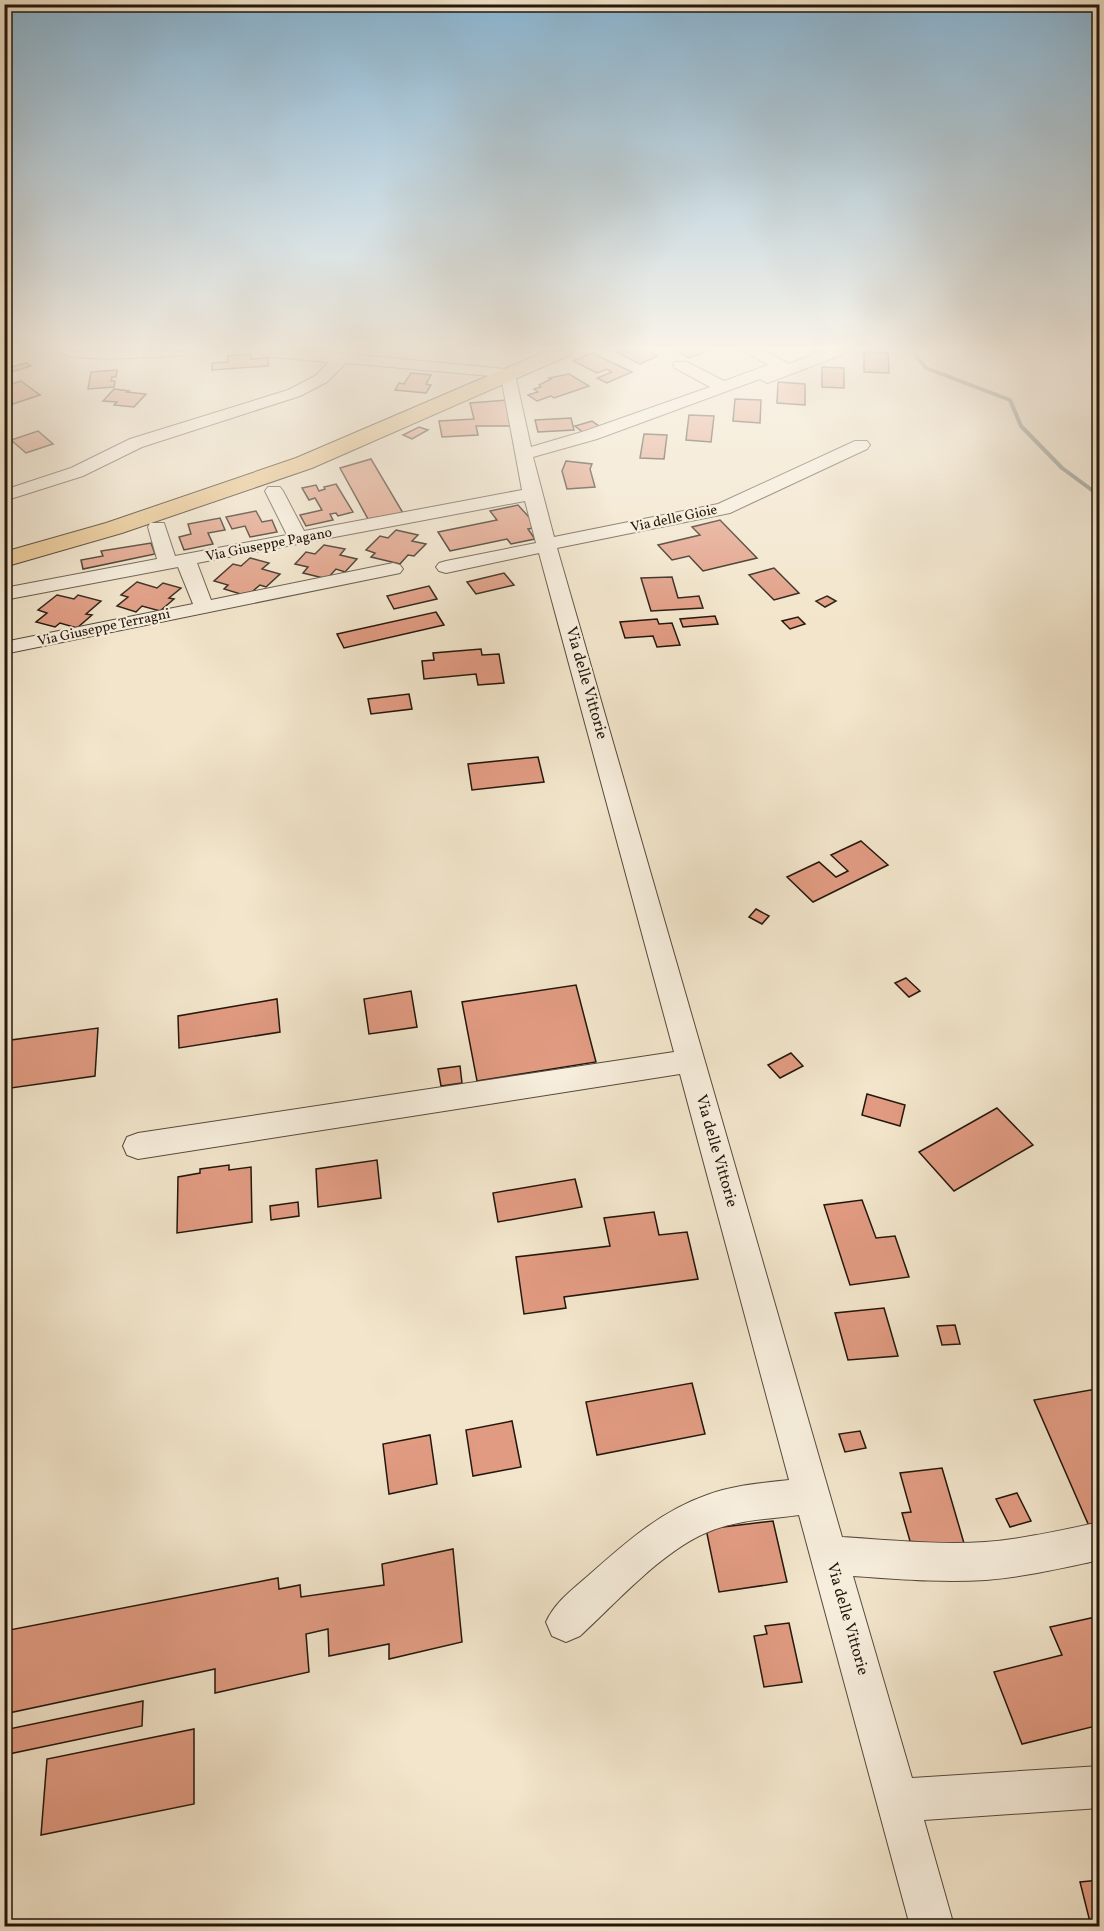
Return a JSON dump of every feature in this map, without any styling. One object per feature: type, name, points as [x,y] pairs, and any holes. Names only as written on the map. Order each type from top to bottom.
[{"type":"main road","points":[[4,560],[122,526],[312,460],[355,441]]},
{"type":"street","points":[[4,496],[77,472],[144,441]]},
{"type":"street","name":"Via delle Vittorie","points":[[521,441],[532,494],[932,1926]]},
{"type":"street","points":[[524,454],[569,441]]},
{"type":"street","name":"Via delle Gioie","points":[[446,567],[723,509],[861,445]]},
{"type":"street","points":[[274,490],[299,539]]},
{"type":"street","name":"Via Giuseppe Pagano","points":[[4,594],[532,494]]},
{"type":"street","points":[[157,527],[204,607]]},
{"type":"street","name":"Via Giuseppe Terragni","points":[[4,648],[393,568]]},
{"type":"street","points":[[138,1146],[691,1061]]},
{"type":"street","points":[[566,1622],[664,1537],[683,1524],[718,1510],[812,1495]]},
{"type":"street","points":[[829,1555],[936,1562],[985,1561],[1035,1555],[1100,1541]]},
{"type":"street","points":[[897,1800],[1100,1787]]},
{"type":"building","points":[[12,441],[50,441],[53,444],[26,453]]},
{"type":"building","points":[[643,441],[666,441],[664,459],[640,458]]},
{"type":"building","points":[[371,459],[403,513],[368,519],[340,468]]},
{"type":"building","points":[[566,461],[592,464],[590,469],[595,487],[567,489],[562,471]]},
{"type":"building","points":[[336,484],[353,512],[338,516],[336,513],[330,514],[333,520],[306,526],[300,515],[322,510],[315,498],[309,500],[302,488],[316,485],[319,491]]},
{"type":"building","points":[[518,505],[538,527],[528,529],[535,539],[511,544],[507,539],[450,551],[438,532],[497,520],[490,511]]},
{"type":"building","points":[[256,511],[262,522],[272,520],[277,532],[250,537],[245,526],[232,529],[226,517]]},
{"type":"building","points":[[220,518],[225,530],[208,533],[213,544],[184,550],[179,537],[191,534],[188,524]]},
{"type":"building","points":[[720,520],[757,558],[703,571],[689,556],[672,560],[658,545],[700,535],[692,527]]},
{"type":"building","points":[[396,530],[418,535],[412,541],[426,544],[414,556],[408,555],[400,564],[371,557],[375,553],[366,550],[380,536],[388,538]]},
{"type":"building","points":[[151,543],[155,554],[83,569],[81,560],[103,556],[101,551]]},
{"type":"building","points":[[324,545],[345,549],[340,555],[357,559],[345,572],[336,569],[327,579],[303,573],[308,567],[295,564],[306,552],[315,554]]},
{"type":"building","points":[[250,558],[269,563],[262,569],[280,574],[266,587],[260,585],[247,596],[224,589],[228,585],[214,581],[233,564],[241,566]]},
{"type":"building","points":[[774,568],[799,593],[774,600],[749,575]]},
{"type":"building","points":[[504,573],[514,585],[476,594],[467,582]]},
{"type":"building","points":[[672,577],[678,598],[699,596],[703,608],[651,611],[641,578]]},
{"type":"building","points":[[137,582],[157,588],[163,583],[181,588],[169,598],[174,599],[160,611],[142,606],[136,612],[117,606],[128,597],[121,595]]},
{"type":"building","points":[[429,586],[437,599],[394,609],[387,596]]},
{"type":"building","points":[[57,595],[74,599],[78,595],[101,601],[86,614],[92,615],[77,628],[60,623],[55,627],[36,622],[47,613],[38,610]]},
{"type":"building","points":[[827,596],[836,601],[825,607],[816,601]]},
{"type":"building","points":[[436,612],[444,625],[344,648],[337,634]]},
{"type":"building","points":[[715,616],[718,624],[683,627],[680,619]]},
{"type":"building","points":[[798,617],[805,624],[790,629],[782,621]]},
{"type":"building","points":[[657,619],[659,624],[672,623],[680,645],[657,647],[653,636],[625,638],[620,622]]},
{"type":"building","points":[[481,649],[482,655],[499,654],[504,683],[478,685],[476,674],[424,679],[422,661],[434,660],[433,653]]},
{"type":"building","points":[[409,694],[412,709],[371,714],[368,699]]},
{"type":"building","points":[[538,757],[544,782],[472,790],[468,764]]},
{"type":"building","points":[[861,841],[888,865],[813,902],[787,877],[819,862],[836,877],[848,871],[831,855]]},
{"type":"building","points":[[756,909],[769,916],[762,924],[749,917]]},
{"type":"building","points":[[906,978],[920,991],[909,997],[895,983]]},
{"type":"building","points":[[576,985],[596,1062],[477,1081],[462,1002]]},
{"type":"building","points":[[411,991],[417,1027],[369,1034],[364,999]]},
{"type":"building","points":[[277,999],[280,1032],[179,1048],[178,1016]]},
{"type":"building","points":[[98,1028],[95,1076],[4,1089],[4,1041]]},
{"type":"building","points":[[791,1053],[803,1066],[780,1078],[768,1065]]},
{"type":"building","points":[[460,1066],[462,1083],[441,1086],[438,1069]]},
{"type":"building","points":[[867,1094],[905,1105],[900,1126],[862,1115]]},
{"type":"building","points":[[997,1108],[1033,1145],[954,1191],[919,1152]]},
{"type":"building","points":[[377,1160],[381,1198],[318,1207],[316,1169]]},
{"type":"building","points":[[229,1165],[229,1170],[251,1167],[252,1222],[177,1233],[178,1177],[200,1173],[200,1169]]},
{"type":"building","points":[[575,1179],[582,1207],[498,1222],[493,1193]]},
{"type":"building","points":[[862,1200],[876,1238],[895,1236],[909,1277],[850,1285],[824,1205]]},
{"type":"building","points":[[298,1202],[299,1216],[271,1220],[270,1206]]},
{"type":"building","points":[[654,1212],[659,1235],[687,1232],[698,1279],[564,1297],[566,1308],[524,1314],[516,1257],[610,1246],[604,1218]]},
{"type":"building","points":[[884,1308],[898,1356],[848,1360],[835,1313]]},
{"type":"building","points":[[955,1325],[960,1344],[942,1345],[937,1326]]},
{"type":"building","points":[[692,1383],[705,1434],[597,1455],[586,1402]]},
{"type":"building","points":[[1096,1389],[1100,1397],[1100,1524],[1089,1526],[1034,1400]]},
{"type":"building","points":[[512,1421],[521,1467],[473,1476],[466,1430]]},
{"type":"building","points":[[860,1431],[866,1448],[845,1452],[839,1434]]},
{"type":"building","points":[[430,1435],[437,1484],[389,1494],[383,1444]]},
{"type":"building","points":[[942,1468],[966,1550],[914,1555],[902,1513],[911,1512],[900,1473]]},
{"type":"building","points":[[1017,1493],[1031,1521],[1010,1527],[996,1499]]},
{"type":"building","points":[[773,1521],[787,1582],[719,1592],[706,1529]]},
{"type":"building","points":[[453,1549],[462,1642],[389,1659],[389,1644],[329,1656],[328,1629],[306,1634],[309,1672],[215,1693],[215,1669],[4,1714],[4,1631],[278,1578],[279,1589],[300,1585],[301,1597],[384,1585],[382,1564]]},
{"type":"building","points":[[1100,1616],[1100,1725],[1022,1744],[994,1672],[1062,1655],[1050,1627]]},
{"type":"building","points":[[789,1623],[802,1682],[764,1687],[754,1636],[767,1634],[765,1626]]},
{"type":"building","points":[[143,1701],[142,1726],[4,1755],[4,1730]]},
{"type":"building","points":[[194,1729],[194,1804],[41,1835],[47,1759]]},
{"type":"building","points":[[1100,1880],[1100,1926],[1091,1926],[1080,1882]]},
{"type":"waterway","points":[[1036,441],[1062,468],[1100,496]]}]
